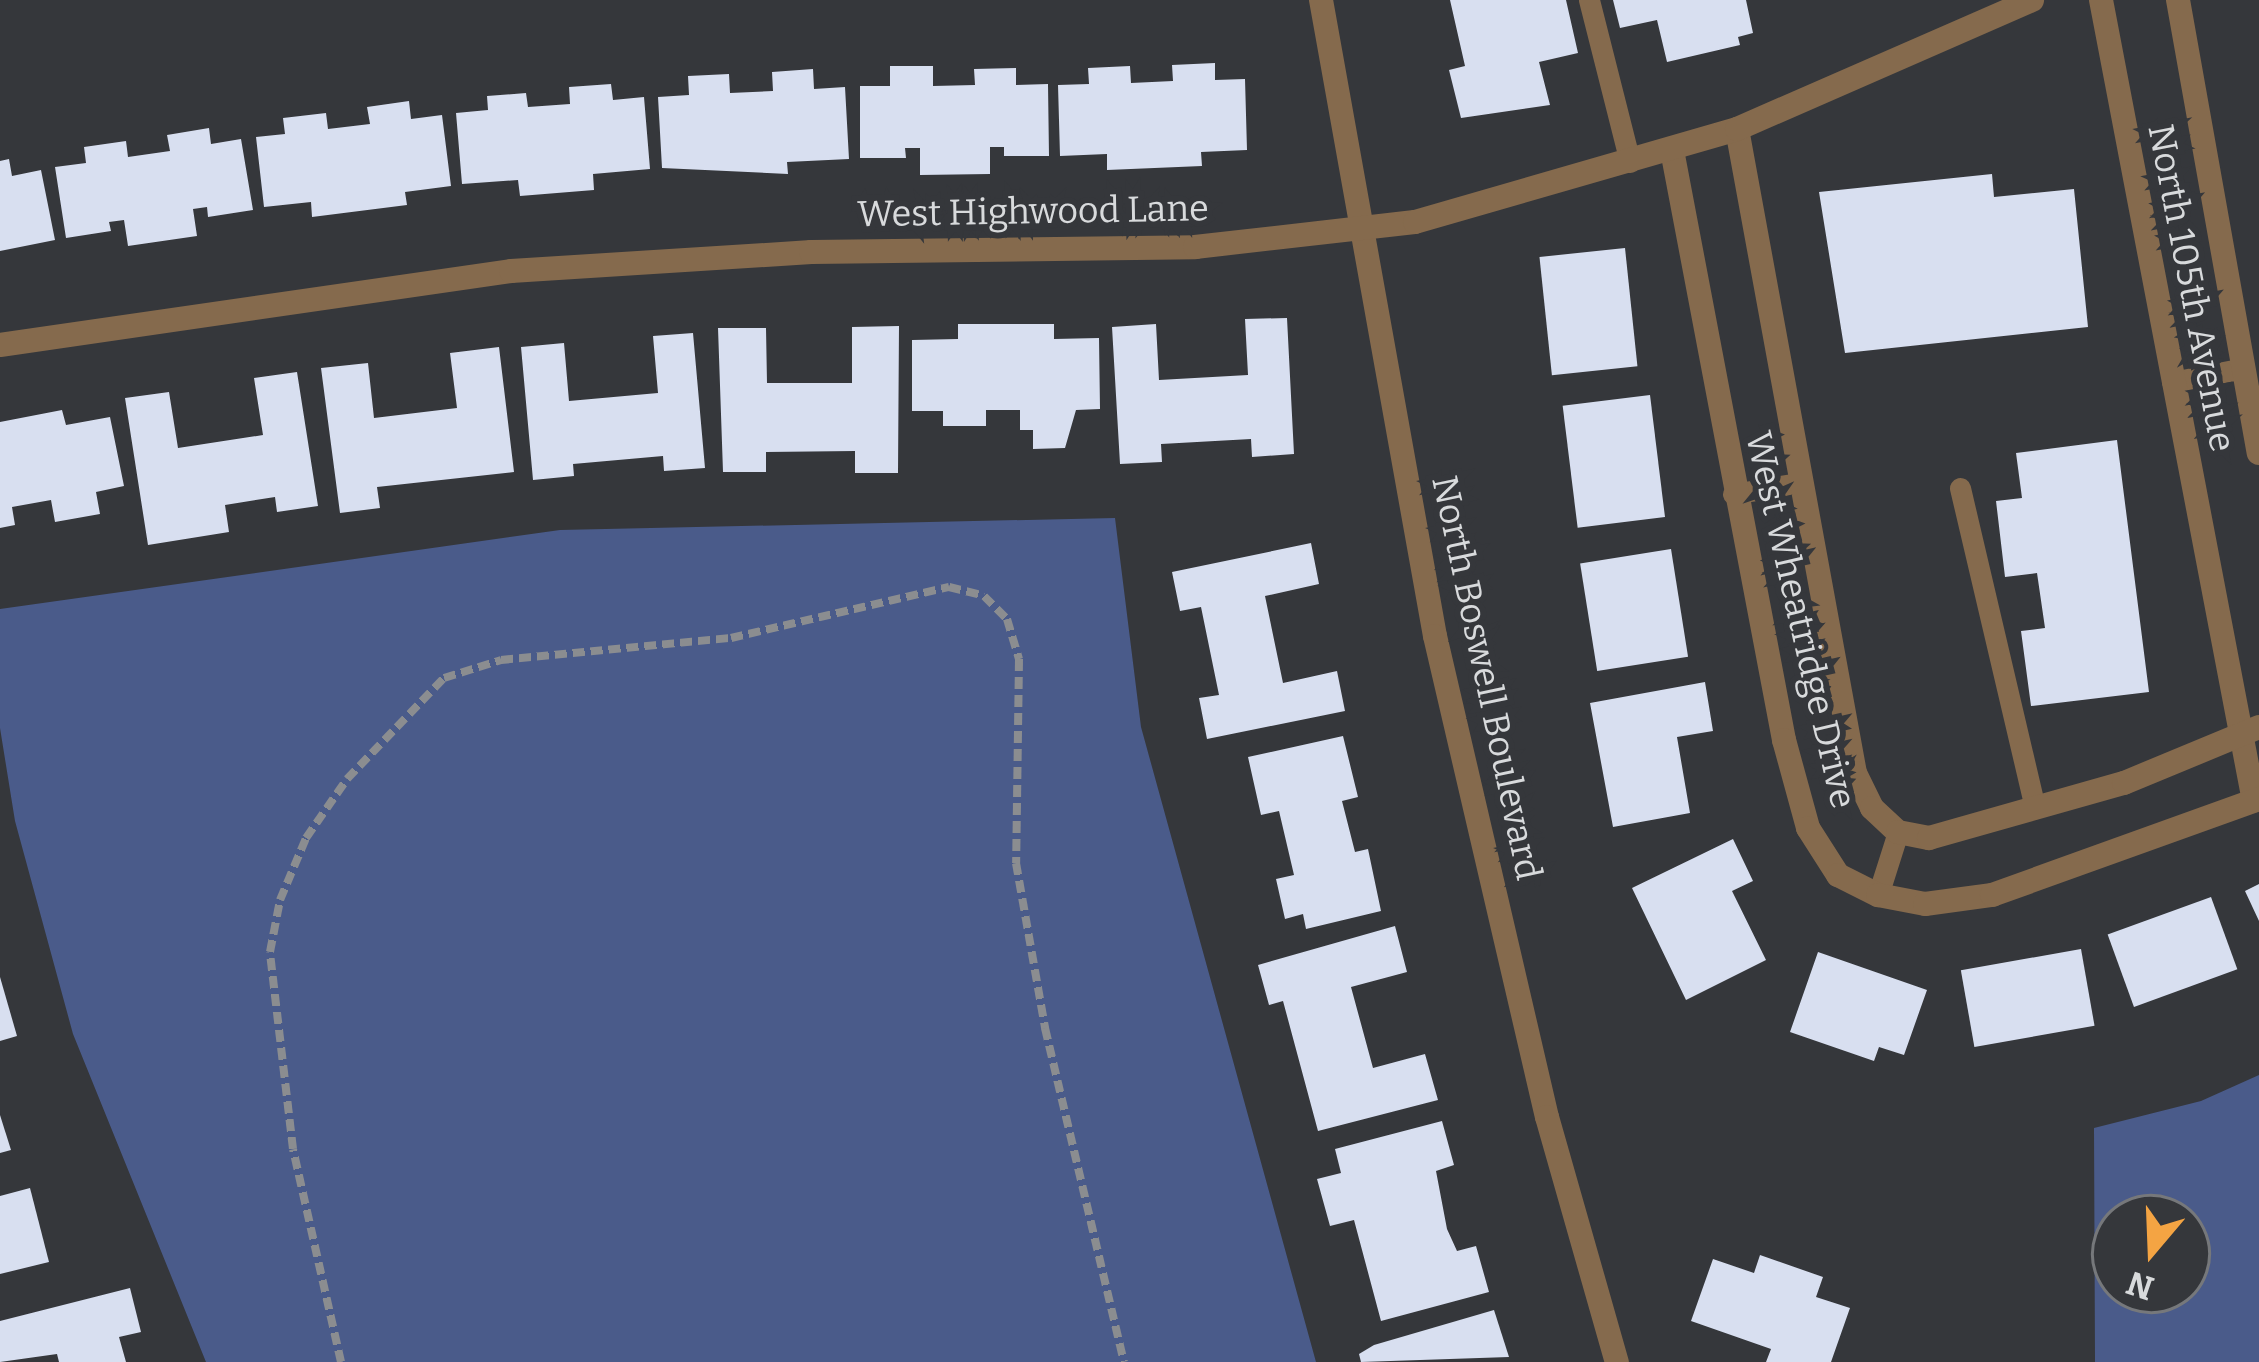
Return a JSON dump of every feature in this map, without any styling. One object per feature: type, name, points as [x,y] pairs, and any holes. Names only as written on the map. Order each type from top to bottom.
[{"type":"street","name":"North Boswell Boulevard","points":[[1321,0],[1435,636],[1547,1117],[1617,1362]]},
{"type":"street","name":"West Highwood Lane","points":[[0,345],[511,271],[811,252],[1196,247],[1363,230],[1466,211],[1737,129],[2032,0]]},
{"type":"street","name":"North 105th Avenue","points":[[2101,0],[2172,382],[2249,732],[2256,800]]},
{"type":"street","name":"North 105th Avenue","points":[[2178,0],[2259,453]]},
{"type":"street","name":"West Wheatridge Drive","points":[[1737,129],[1798,483],[1855,773],[1872,808],[1898,832],[1929,838],[2035,808],[2249,732]]},
{"type":"street","name":"West Wheatridge Drive","points":[[1672,150],[1733,494],[1808,828],[1838,875],[1878,895],[1925,904],[1992,895],[2256,800]]},
{"type":"lane","points":[[1589,0],[1630,162]]},
{"type":"lane","points":[[2172,382],[2244,368]]},
{"type":"lane","points":[[1733,494],[1798,483]]},
{"type":"lane","points":[[1960,488],[2035,808]]},
{"type":"lane","points":[[1878,895],[1898,832]]},
{"type":"path","points":[[341,1362],[293,1149],[270,952],[280,900],[306,838],[347,779],[444,678],[501,660],[731,638],[949,587],[984,596],[1007,619],[1019,659],[1016,863],[1045,1028],[1124,1362]]},
{"type":"shaded area","points":[[1115,518],[1141,727],[1316,1362],[206,1362],[73,1034],[15,821],[0,728],[0,609],[560,530]]},
{"type":"shaded area","points":[[2259,1075],[2259,1362],[2095,1362],[2095,1314],[2211,1314],[2211,1194],[2094,1194],[2094,1128],[2201,1101]]},
{"type":"building","points":[[1450,0],[1566,0],[1578,53],[1539,62],[1550,105],[1461,118],[1449,70],[1465,66]]},
{"type":"building","points":[[1613,0],[1746,0],[1753,33],[1738,37],[1740,45],[1667,62],[1657,20],[1620,28]]},
{"type":"building","points":[[1215,63],[1215,80],[1245,79],[1247,150],[1201,152],[1202,166],[1107,170],[1107,154],[1060,156],[1058,85],[1089,84],[1088,68],[1130,66],[1131,83],[1173,81],[1172,65]]},
{"type":"building","points":[[890,66],[933,66],[933,86],[975,85],[974,69],[1016,68],[1016,85],[1048,84],[1049,156],[1004,156],[1004,147],[990,147],[990,174],[920,175],[920,148],[905,148],[906,158],[860,158],[860,86],[890,86]]},
{"type":"building","points":[[813,69],[814,89],[845,87],[849,159],[787,162],[788,174],[662,168],[658,97],[689,95],[688,76],[729,74],[730,93],[773,91],[772,72]]},
{"type":"building","points":[[611,84],[613,100],[644,97],[650,169],[593,174],[594,190],[520,196],[518,180],[462,184],[456,113],[488,110],[487,96],[526,93],[528,107],[570,104],[569,87]]},
{"type":"building","points":[[409,101],[411,119],[442,115],[451,186],[405,192],[407,205],[312,217],[311,202],[264,207],[256,137],[285,134],[283,118],[326,113],[328,129],[370,124],[367,107]]},
{"type":"building","points":[[209,128],[211,144],[241,139],[253,210],[208,217],[207,207],[193,209],[197,236],[128,246],[124,220],[109,222],[111,231],[66,238],[55,167],[86,163],[84,147],[126,141],[128,157],[170,151],[167,135]]},
{"type":"building","points":[[9,159],[12,176],[41,170],[55,240],[0,251],[0,161]]},
{"type":"building","points":[[1992,174],[1994,197],[2074,189],[2088,327],[1845,353],[1819,192]]},
{"type":"building","points":[[1625,248],[1637,366],[1552,375],[1539,257]]},
{"type":"building","points":[[1287,318],[1294,454],[1252,457],[1251,439],[1161,444],[1162,462],[1120,464],[1112,327],[1156,324],[1159,380],[1248,375],[1245,319]]},
{"type":"building","points":[[958,324],[1054,324],[1054,339],[1099,338],[1100,409],[1076,410],[1065,448],[1033,449],[1033,430],[1020,430],[1020,410],[986,410],[986,426],[943,426],[943,411],[912,411],[912,340],[958,339]]},
{"type":"building","points":[[899,326],[898,473],[855,473],[855,451],[766,452],[766,472],[723,472],[718,328],[766,328],[767,383],[852,383],[852,327]]},
{"type":"building","points":[[693,333],[705,468],[664,471],[663,456],[573,464],[574,476],[533,480],[521,347],[564,343],[569,401],[658,393],[653,336]]},
{"type":"building","points":[[499,347],[514,472],[377,487],[380,508],[340,513],[321,368],[368,363],[374,418],[457,408],[450,353]]},
{"type":"building","points":[[297,372],[318,506],[277,512],[275,497],[225,505],[229,532],[148,545],[125,398],[169,392],[178,448],[263,435],[254,378]]},
{"type":"building","points":[[1650,395],[1665,517],[1578,528],[1563,406]]},
{"type":"building","points":[[62,410],[66,425],[110,417],[124,486],[96,492],[100,514],[55,522],[51,500],[12,507],[15,525],[0,528],[0,422]]},
{"type":"building","points":[[2117,440],[2149,692],[2031,706],[2021,631],[2045,628],[2037,573],[2005,577],[1996,501],[2022,498],[2016,453]]},
{"type":"building","points":[[1311,543],[1319,584],[1265,596],[1283,683],[1337,671],[1345,711],[1207,739],[1199,698],[1219,695],[1201,607],[1180,611],[1172,572]]},
{"type":"building","points":[[1671,549],[1688,657],[1597,671],[1580,563]]},
{"type":"building","points":[[1705,682],[1713,731],[1677,737],[1690,813],[1613,827],[1590,703]]},
{"type":"building","points":[[1343,736],[1358,797],[1342,801],[1355,852],[1368,849],[1381,911],[1306,929],[1303,914],[1285,919],[1276,879],[1294,875],[1279,811],[1261,815],[1248,757]]},
{"type":"building","points":[[1733,839],[1753,881],[1732,891],[1766,960],[1686,1000],[1632,888]]},
{"type":"building","points":[[2259,884],[2259,921],[2245,891]]},
{"type":"building","points":[[2211,897],[2237,969],[2134,1007],[2108,935]]},
{"type":"building","points":[[1395,926],[1407,972],[1351,987],[1373,1068],[1425,1054],[1438,1100],[1318,1131],[1283,1001],[1269,1005],[1258,965]]},
{"type":"building","points":[[2081,949],[2095,1026],[1974,1047],[1961,970]]},
{"type":"building","points":[[1818,952],[1927,990],[1904,1055],[1879,1047],[1874,1061],[1790,1032]]},
{"type":"building","points":[[0,977],[17,1036],[0,1041]]},
{"type":"building","points":[[0,1115],[11,1150],[0,1153]]},
{"type":"building","points":[[1442,1121],[1454,1165],[1436,1171],[1447,1229],[1457,1251],[1476,1246],[1489,1292],[1381,1321],[1354,1220],[1330,1226],[1317,1179],[1341,1173],[1335,1149]]},
{"type":"building","points":[[30,1188],[49,1262],[0,1274],[0,1196]]},
{"type":"building","points":[[1760,1255],[1823,1277],[1816,1297],[1850,1308],[1831,1362],[1766,1362],[1771,1349],[1691,1321],[1713,1259],[1754,1273]]},
{"type":"building","points":[[130,1288],[141,1332],[119,1337],[126,1362],[59,1362],[57,1354],[0,1362],[0,1321]]},
{"type":"building","points":[[1494,1310],[1509,1357],[1361,1362],[1359,1354],[1374,1345]]}]
